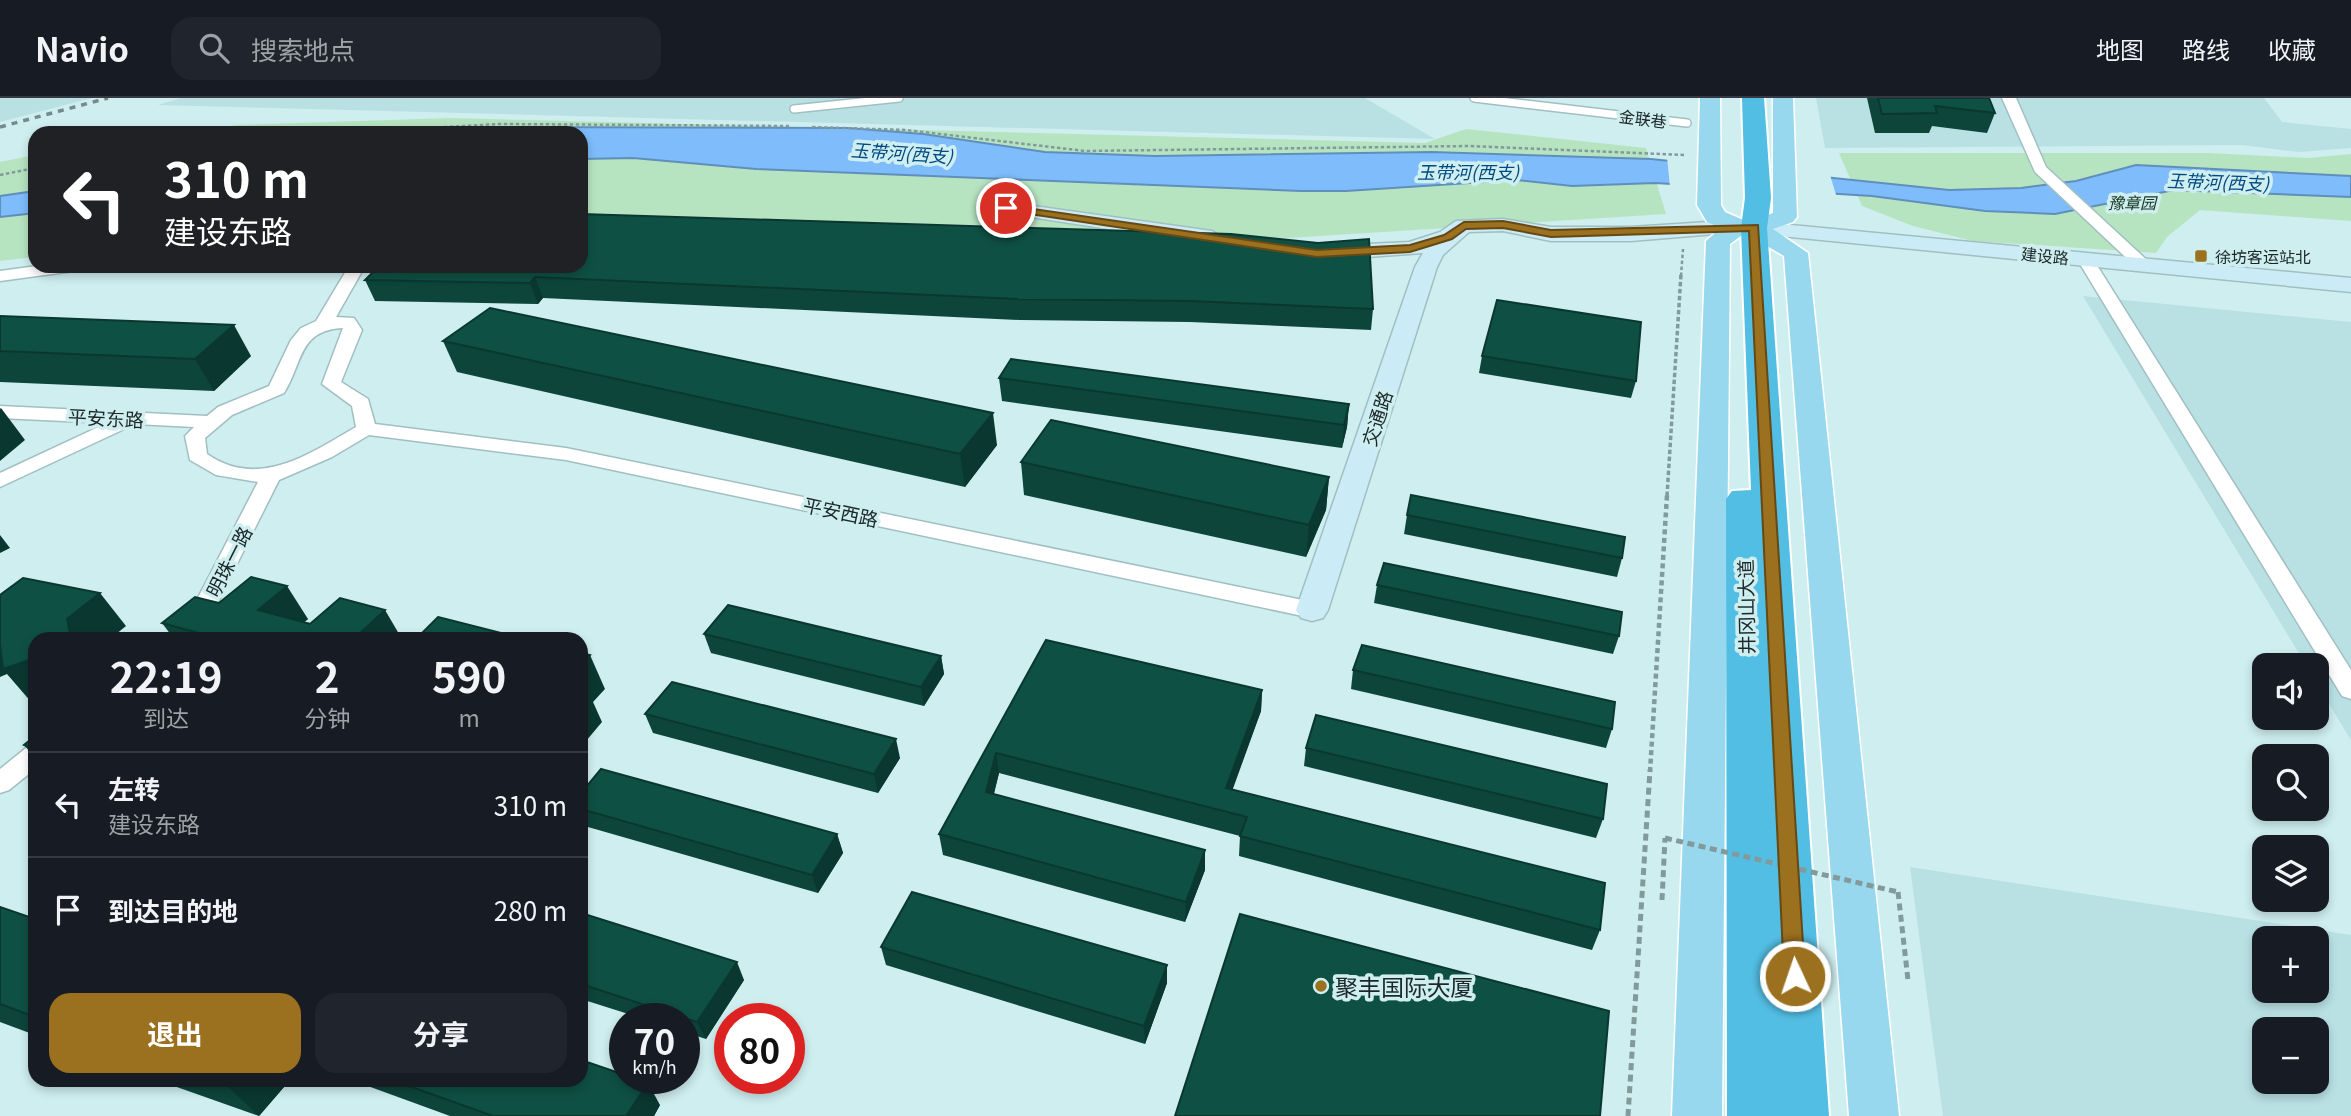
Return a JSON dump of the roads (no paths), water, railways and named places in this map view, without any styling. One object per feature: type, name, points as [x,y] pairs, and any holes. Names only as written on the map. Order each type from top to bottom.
[{"type":"highway","name":"井冈山大道","points":[[1739,98],[1748,198],[1802,1116]]},
{"type":"highway","name":"井冈山大道","points":[[1753,98],[1748,198],[1754,1116]]},
{"type":"main road","points":[[1710,98],[1709,149],[1796,253],[1874,1116]]},
{"type":"main road","points":[[1697,1116],[1718,241],[1748,198],[1785,155],[1783,98]]},
{"type":"street","points":[[2009,98],[2044,173],[2143,265]]},
{"type":"street","name":"建设路","points":[[1303,252],[1410,249],[1453,234],[1464,226],[1503,225],[1551,234],[1684,230],[1748,198],[2085,259],[2351,285]]},
{"type":"street","points":[[1006,208],[1236,242]]},
{"type":"street","name":"交通路","points":[[1312,610],[1426,267],[1434,253],[1453,234]]},
{"type":"street","points":[[2085,259],[2351,690]]},
{"type":"street","points":[[0,276],[28,272]]},
{"type":"street","points":[[325,321],[353,273]]},
{"type":"street","points":[[325,321],[348,322],[353,331],[331,384],[361,403],[366,429],[325,453],[271,476],[241,475],[213,468],[197,456],[195,436],[225,411],[277,389],[303,332],[325,321]]},
{"type":"street","name":"平安东路","points":[[0,412],[213,422]]},
{"type":"street","points":[[0,481],[134,418]]},
{"type":"street","name":"平安西路","points":[[366,429],[566,454],[1312,610]]},
{"type":"street","name":"明珠一路","points":[[185,632],[195,624],[271,476]]},
{"type":"street","points":[[0,783],[28,761]]},
{"type":"lane","points":[[794,109],[899,98]]},
{"type":"lane","name":"金联巷","points":[[1474,98],[1687,123]]},
{"type":"water","name":"玉带河(西支)","points":[[588,127],[848,128],[923,134],[1045,152],[1155,156],[1432,152],[1651,159],[1949,190],[2021,188],[2076,181],[2136,165],[2351,176],[2351,197],[2174,190],[2055,214],[1985,211],[1872,196],[1655,183],[1572,186],[1516,180],[1346,191],[1300,191],[756,169],[633,158],[588,159]]},
{"type":"water","points":[[28,192],[28,214],[0,217],[0,196]]},
{"type":"railway","points":[[0,127],[108,98]]},
{"type":"place","name":"徐坊客运站北","points":[[2201,256]]},
{"type":"place","name":"聚丰国际大厦","points":[[1321,986]]},
{"type":"park label","name":"豫章园","points":[[2132,202]]}]
